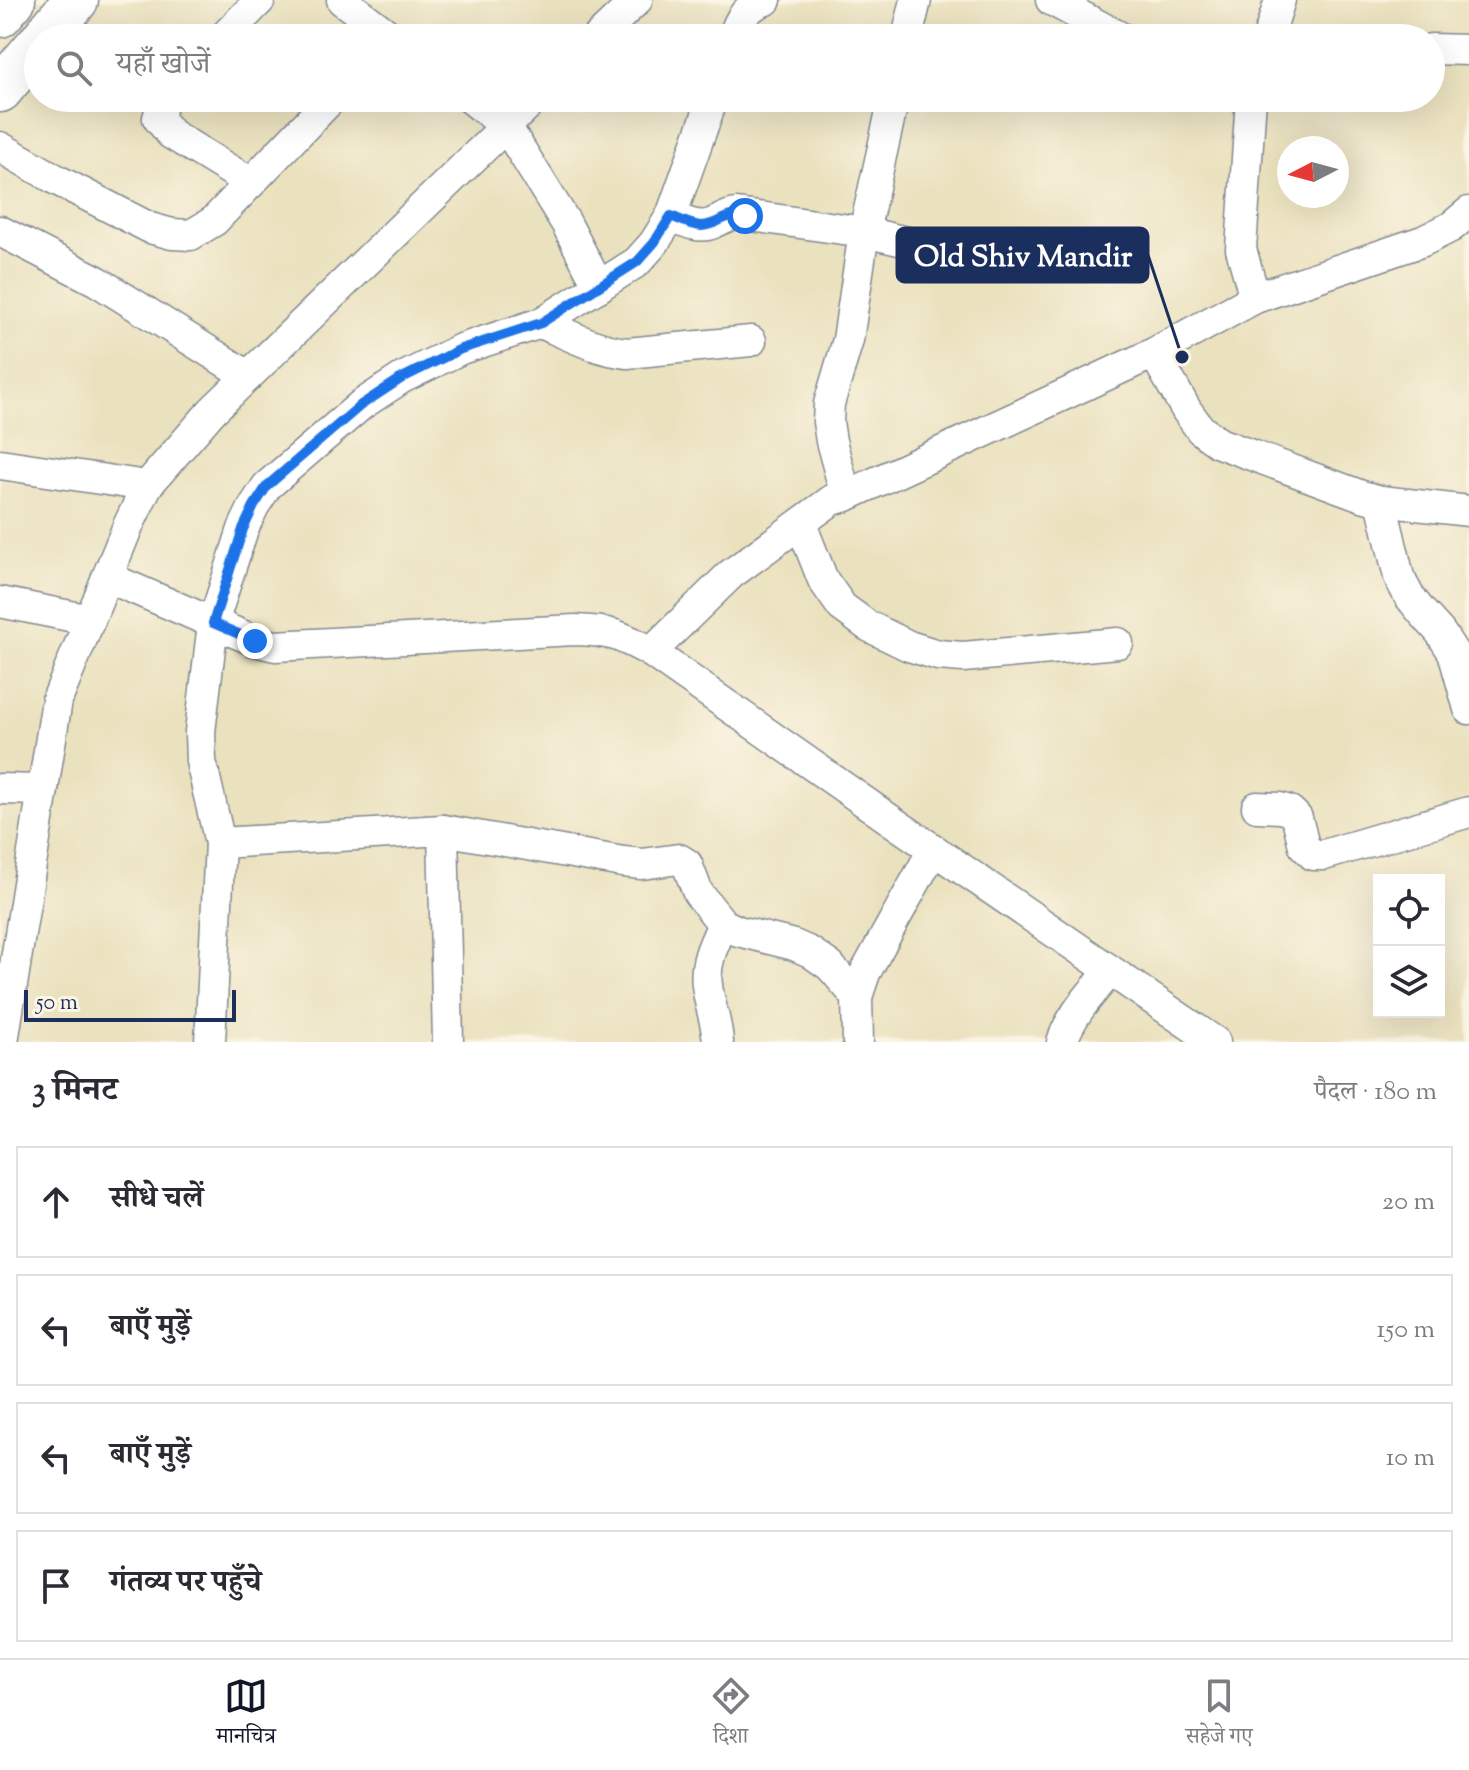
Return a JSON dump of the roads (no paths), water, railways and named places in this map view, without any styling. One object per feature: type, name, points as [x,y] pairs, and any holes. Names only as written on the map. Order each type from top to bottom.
[{"type":"highway","points":[[0,15],[13,0]]},
{"type":"highway","points":[[56,24],[76,0]]},
{"type":"highway","points":[[0,90],[24,62]]},
{"type":"street","points":[[237,24],[260,0]]},
{"type":"street","points":[[342,0],[373,24]]},
{"type":"street","points":[[612,24],[637,0]]},
{"type":"street","points":[[738,24],[754,4],[766,0]]},
{"type":"street","points":[[910,24],[916,0]]},
{"type":"street","points":[[1051,0],[1096,24]]},
{"type":"street","points":[[1272,24],[1280,0]]},
{"type":"street","points":[[1445,49],[1469,50]]},
{"type":"street","points":[[160,112],[158,118],[171,134],[251,183]]},
{"type":"street","points":[[0,147],[150,228],[191,235],[214,221],[319,112]]},
{"type":"street","points":[[488,112],[506,126],[566,223],[599,287]]},
{"type":"street","points":[[3,1042],[57,700],[147,486],[212,411],[520,112]]},
{"type":"street","points":[[210,1042],[220,843],[201,761],[200,732],[213,623],[243,529],[254,506],[267,486],[361,405],[402,378],[461,349],[541,323],[637,262],[671,216],[708,112]]},
{"type":"street","points":[[846,496],[831,441],[828,413],[848,340],[864,232],[891,112]]},
{"type":"street","points":[[1250,112],[1241,249],[1255,298]]},
{"type":"street","points":[[651,652],[731,574],[832,500],[1154,353],[1255,298],[1423,241],[1451,227],[1469,212]]},
{"type":"street","points":[[671,216],[697,226],[737,214],[864,232],[964,255]]},
{"type":"street","points":[[0,231],[97,281],[248,376]]},
{"type":"street","points":[[541,323],[613,352],[751,341]]},
{"type":"street","points":[[1154,353],[1187,411],[1201,430],[1219,443],[1362,496],[1469,511]]},
{"type":"street","points":[[0,464],[147,486]]},
{"type":"street","points":[[1381,501],[1399,577],[1415,604],[1453,652],[1469,709]]},
{"type":"street","points":[[801,524],[823,580],[842,607],[868,626],[909,646],[938,655],[963,657],[1118,643]]},
{"type":"street","points":[[107,577],[255,641],[275,646],[575,630],[604,631],[624,636],[1215,1042]]},
{"type":"street","points":[[0,602],[90,620]]},
{"type":"street","points":[[0,789],[43,790]]},
{"type":"street","points":[[1257,807],[1290,811],[1297,818],[1304,846],[1313,855],[1324,855],[1469,812]]},
{"type":"street","points":[[220,843],[443,830],[623,862],[642,864],[679,859],[687,864],[698,893],[723,924],[810,952],[830,966],[857,997]]},
{"type":"street","points":[[443,830],[448,1042]]},
{"type":"street","points":[[858,1042],[857,997],[865,973],[933,850]]},
{"type":"street","points":[[718,1042],[707,971],[710,954],[723,924]]},
{"type":"street","points":[[1062,1042],[1066,1029],[1084,1002],[1110,971]]},
{"type":"place","name":"Old Shiv Mandir","points":[[1182,357]]}]
